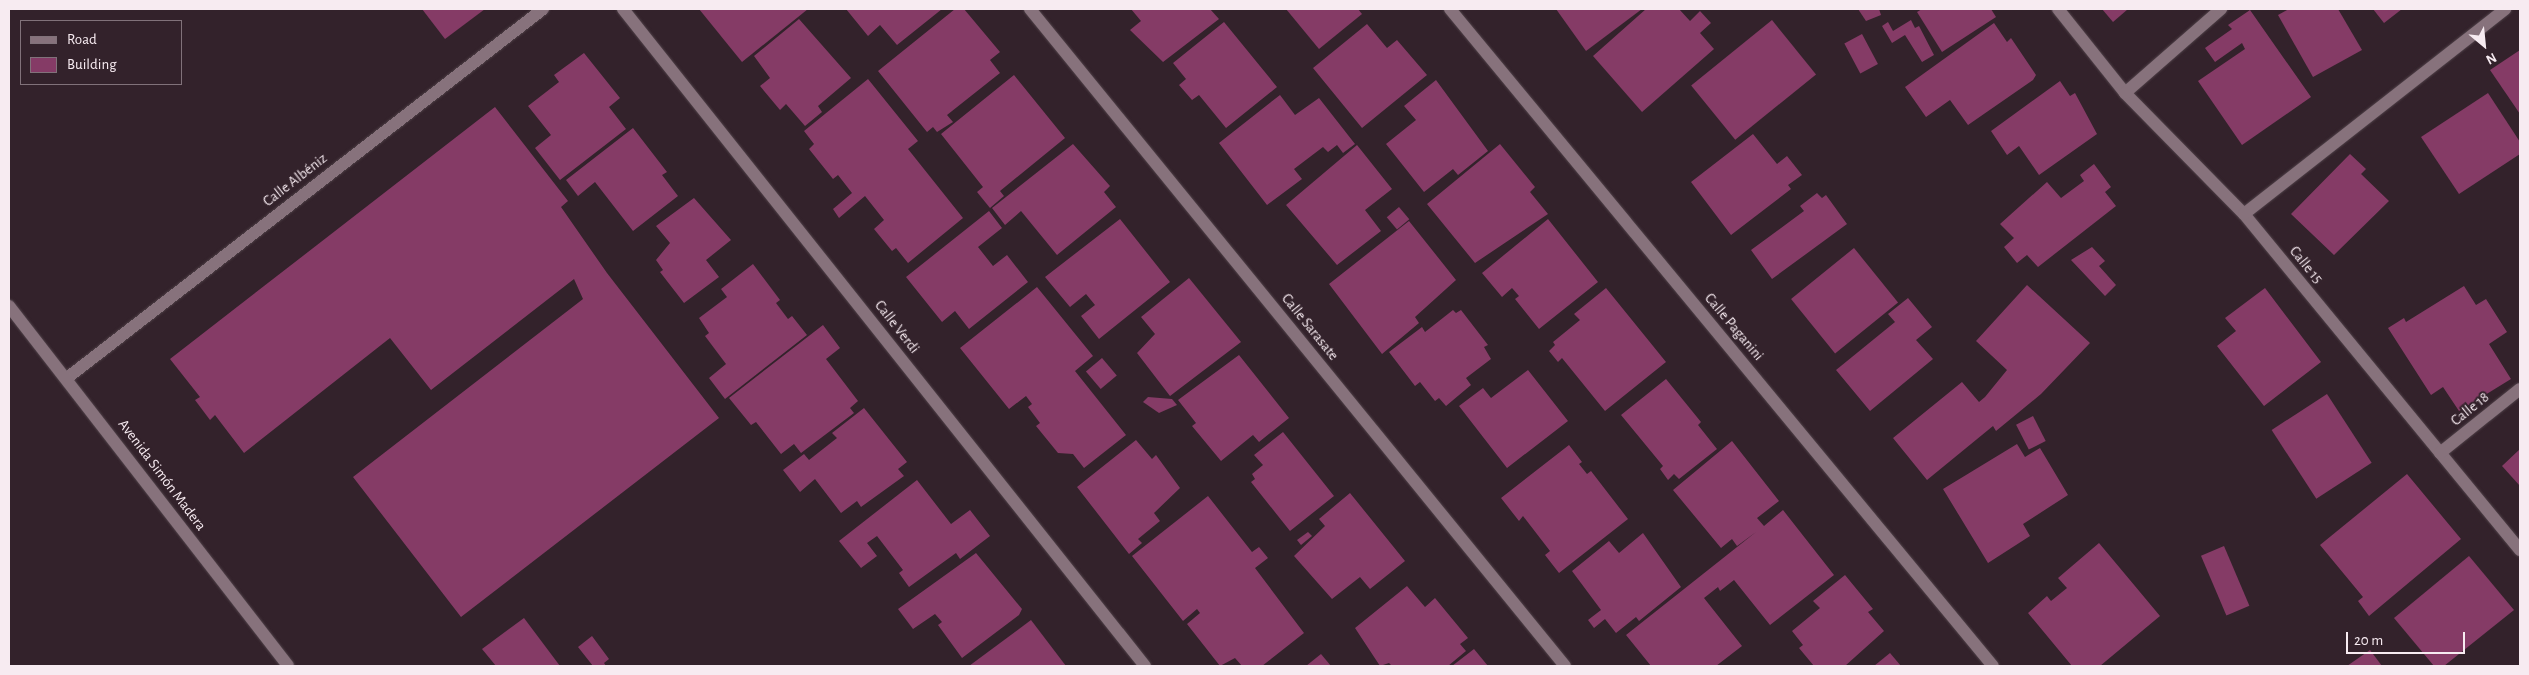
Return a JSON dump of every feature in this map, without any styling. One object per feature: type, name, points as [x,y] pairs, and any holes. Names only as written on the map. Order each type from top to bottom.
[{"type":"street","name":"Calle Albéniz","points":[[67,378],[543,9]]},
{"type":"street","name":"Calle Verdi","points":[[623,9],[1145,666]]},
{"type":"street","name":"Calle Sarasate","points":[[1030,9],[1565,666]]},
{"type":"street","name":"Calle Paganini","points":[[1450,9],[1993,666]]},
{"type":"street","name":"Calle 15","points":[[2058,9],[2125,93],[2244,214],[2520,550]]},
{"type":"street","points":[[2125,93],[2221,9]]},
{"type":"street","points":[[2244,214],[2505,9]]},
{"type":"street","name":"Avenida Simón Madera","points":[[9,306],[67,378],[288,666]]},
{"type":"street","name":"Calle 18","points":[[2440,453],[2520,389]]},
{"type":"building","points":[[422,9],[485,9],[445,39]]},
{"type":"building","points":[[699,9],[808,9],[742,62]]},
{"type":"building","points":[[846,9],[942,9],[897,45],[880,25],[868,36]]},
{"type":"building","points":[[955,9],[964,9],[1000,52],[990,60],[1000,73],[947,115],[953,122],[937,132],[933,127],[927,132],[878,71]]},
{"type":"building","points":[[1131,9],[1210,9],[1219,19],[1163,62],[1130,30],[1141,21]]},
{"type":"building","points":[[1286,9],[1358,9],[1362,14],[1319,49]]},
{"type":"building","points":[[1556,9],[1642,9],[1586,51]]},
{"type":"building","points":[[1646,9],[1679,9],[1690,21],[1700,11],[1711,23],[1700,33],[1714,49],[1642,112],[1593,56]]},
{"type":"building","points":[[1858,9],[1879,9],[1881,15],[1866,21]]},
{"type":"building","points":[[1922,9],[1991,9],[1996,17],[1942,52],[1917,12]]},
{"type":"building","points":[[2102,9],[2128,9],[2113,22]]},
{"type":"building","points":[[2289,9],[2338,9],[2362,50],[2313,77],[2278,15]]},
{"type":"building","points":[[2373,9],[2402,9],[2384,23]]},
{"type":"building","points":[[2250,10],[2311,97],[2242,145],[2198,81],[2245,49],[2242,43],[2215,62],[2205,48],[2232,29],[2228,25]]},
{"type":"building","points":[[799,19],[851,78],[818,106],[822,112],[805,126],[786,104],[780,110],[760,86],[770,78],[754,56]]},
{"type":"building","points":[[1772,20],[1816,74],[1735,140],[1691,85]]},
{"type":"building","points":[[1911,20],[1915,28],[1919,26],[1934,55],[1922,62],[1905,35],[1892,43],[1882,26],[1888,22],[1893,31]]},
{"type":"building","points":[[1224,22],[1277,87],[1226,128],[1199,95],[1192,100],[1179,85],[1186,79],[1173,63]]},
{"type":"building","points":[[1994,23],[2007,42],[2011,38],[2036,75],[2033,80],[1968,125],[1950,100],[1926,117],[1905,87]]},
{"type":"building","points":[[1367,24],[1387,48],[1397,40],[1427,75],[1362,128],[1313,68]]},
{"type":"building","points":[[1862,34],[1878,64],[1860,73],[1844,43]]},
{"type":"building","points":[[2520,50],[2520,114],[2490,70]]},
{"type":"building","points":[[584,53],[620,98],[609,107],[626,129],[560,180],[535,148],[551,135],[528,106],[559,82],[554,75]]},
{"type":"building","points":[[1014,75],[1065,138],[1000,191],[1004,196],[990,208],[977,192],[983,187],[941,134]]},
{"type":"building","points":[[868,79],[918,141],[908,149],[963,218],[908,263],[896,248],[892,251],[874,229],[884,220],[865,196],[839,218],[833,209],[852,193],[838,175],[833,179],[809,149],[814,144],[804,131]]},
{"type":"building","points":[[1436,80],[1488,151],[1458,175],[1453,169],[1424,192],[1386,144],[1416,120],[1404,106]]},
{"type":"building","points":[[2060,81],[2070,96],[2075,93],[2097,134],[2039,175],[2019,146],[2007,155],[1991,131]]},
{"type":"building","points":[[2488,93],[2520,142],[2520,154],[2459,194],[2421,137]]},
{"type":"building","points":[[1280,95],[1295,115],[1319,98],[1355,144],[1343,153],[1337,145],[1328,152],[1323,147],[1294,169],[1302,179],[1267,205],[1219,143]]},
{"type":"building","points":[[495,107],[568,201],[561,207],[607,273],[719,418],[461,617],[353,477],[583,299],[574,279],[431,390],[390,338],[244,453],[215,415],[210,420],[195,400],[200,397],[170,359]]},
{"type":"building","points":[[633,128],[667,172],[662,175],[678,196],[633,231],[595,182],[578,196],[566,180]]},
{"type":"building","points":[[1753,134],[1777,164],[1787,156],[1802,175],[1788,185],[1791,189],[1731,235],[1691,182]]},
{"type":"building","points":[[1073,144],[1110,186],[1104,192],[1116,207],[1057,255],[1021,211],[1005,225],[992,208]]},
{"type":"building","points":[[1500,144],[1535,187],[1530,192],[1548,214],[1475,263],[1427,204]]},
{"type":"building","points":[[1357,145],[1392,189],[1365,210],[1381,231],[1337,265],[1286,205]]},
{"type":"building","points":[[2350,154],[2366,169],[2361,174],[2389,201],[2334,255],[2291,214]]},
{"type":"building","points":[[2094,164],[2111,187],[2105,192],[2116,206],[2038,267],[2027,255],[2017,263],[2004,247],[2014,238],[2000,224],[2047,182],[2061,198],[2084,181],[2080,175]]},
{"type":"building","points":[[1817,193],[1822,198],[1826,195],[1847,224],[1772,279],[1751,250],[1804,211],[1800,206]]},
{"type":"building","points":[[694,198],[731,240],[706,260],[719,277],[684,303],[660,272],[663,270],[656,260],[670,243],[656,226]]},
{"type":"building","points":[[1399,207],[1409,219],[1397,230],[1387,217]]},
{"type":"building","points":[[989,211],[1002,228],[978,247],[993,266],[1007,255],[1028,282],[969,329],[955,311],[942,322],[906,277]]},
{"type":"building","points":[[1120,219],[1170,282],[1099,339],[1081,316],[1095,305],[1086,294],[1070,307],[1045,277]]},
{"type":"building","points":[[1548,219],[1598,282],[1539,329],[1515,299],[1519,296],[1512,288],[1502,297],[1482,273]]},
{"type":"building","points":[[1409,221],[1456,280],[1415,317],[1419,323],[1382,354],[1329,284]]},
{"type":"building","points":[[2092,247],[2105,261],[2099,266],[2116,285],[2105,296],[2071,260]]},
{"type":"building","points":[[1854,248],[1898,302],[1835,353],[1791,299]]},
{"type":"building","points":[[753,264],[780,300],[776,303],[788,319],[792,316],[807,335],[725,399],[709,378],[726,364],[705,336],[709,333],[699,318],[727,297],[721,289]]},
{"type":"building","points":[[1189,278],[1241,342],[1170,396],[1137,353],[1155,334],[1141,317]]},
{"type":"building","points":[[2027,285],[2090,343],[2041,394],[1996,431],[1993,426],[1927,480],[1893,438],[1962,382],[1979,402],[1985,397],[2007,370],[1976,341]]},
{"type":"building","points":[[2464,286],[2476,305],[2486,299],[2507,332],[2489,344],[2511,379],[2459,411],[2443,387],[2431,395],[2388,328],[2404,318],[2406,322]]},
{"type":"building","points":[[1037,287],[1093,356],[1075,371],[1126,435],[1084,468],[1073,454],[1058,453],[1036,426],[1040,423],[1028,407],[1032,404],[1026,396],[1009,409],[960,348]]},
{"type":"building","points":[[1606,288],[1666,362],[1605,411],[1562,358],[1558,362],[1549,351],[1555,345],[1553,342],[1580,320],[1574,314]]},
{"type":"building","points":[[2265,288],[2321,362],[2264,406],[2217,346],[2236,331],[2225,318]]},
{"type":"building","points":[[1908,298],[1932,327],[1916,340],[1933,359],[1870,411],[1836,370],[1895,322],[1888,314]]},
{"type":"building","points":[[1453,310],[1456,313],[1461,310],[1488,345],[1484,347],[1491,359],[1466,378],[1471,385],[1446,406],[1439,398],[1435,401],[1420,382],[1415,386],[1389,352],[1422,327],[1425,332]]},
{"type":"building","points":[[823,325],[840,348],[826,359],[858,401],[850,408],[854,413],[801,453],[794,444],[781,454],[756,422],[751,425],[729,398]]},
{"type":"building","points":[[1239,355],[1289,418],[1259,442],[1253,435],[1221,461],[1192,426],[1196,423],[1178,400]]},
{"type":"building","points":[[1102,358],[1117,376],[1101,389],[1086,371]]},
{"type":"building","points":[[1528,370],[1568,421],[1507,468],[1459,406],[1483,388],[1491,398]]},
{"type":"building","points":[[1666,379],[1701,422],[1698,425],[1717,449],[1679,479],[1674,474],[1668,480],[1660,469],[1663,466],[1621,415]]},
{"type":"building","points":[[2327,394],[2372,463],[2316,499],[2272,430]]},
{"type":"building","points":[[1148,397],[1172,399],[1177,405],[1159,413],[1143,402]]},
{"type":"building","points":[[864,408],[907,462],[898,469],[904,476],[861,507],[857,501],[841,513],[815,479],[800,492],[783,470],[804,454],[809,460],[837,438],[832,433]]},
{"type":"building","points":[[2033,416],[2046,441],[2029,450],[2016,425]]},
{"type":"building","points":[[1283,432],[1334,496],[1290,531],[1251,482],[1255,479],[1252,474],[1263,465],[1254,455]]},
{"type":"building","points":[[1136,440],[1152,459],[1156,455],[1180,488],[1154,513],[1160,521],[1138,539],[1142,543],[1129,554],[1077,487]]},
{"type":"building","points":[[1732,441],[1779,501],[1757,518],[1764,526],[1783,510],[1834,575],[1770,625],[1734,580],[1720,591],[1718,587],[1704,598],[1742,646],[1716,666],[1651,666],[1626,635],[1756,532],[1737,546],[1732,539],[1721,548],[1673,490]]},
{"type":"building","points":[[2017,444],[2025,457],[2040,448],[2068,495],[2023,524],[2030,536],[1988,563],[1943,489]]},
{"type":"building","points":[[1569,445],[1582,462],[1579,464],[1587,474],[1591,471],[1628,519],[1559,573],[1545,555],[1550,551],[1523,516],[1519,521],[1501,498]]},
{"type":"building","points":[[2520,449],[2520,486],[2502,466]]},
{"type":"building","points":[[2407,474],[2461,539],[2369,616],[2358,601],[2363,597],[2320,545]]},
{"type":"building","points":[[917,480],[951,524],[970,510],[990,536],[960,559],[956,553],[909,587],[899,573],[903,570],[877,536],[867,543],[877,556],[861,568],[839,541]]},
{"type":"building","points":[[1350,493],[1405,561],[1370,589],[1360,577],[1332,599],[1294,556],[1325,526],[1319,519]]},
{"type":"building","points":[[1208,496],[1252,552],[1259,547],[1268,558],[1255,568],[1304,633],[1262,666],[1242,666],[1235,658],[1220,666],[1187,624],[1200,613],[1197,609],[1183,621],[1132,556]]},
{"type":"building","points":[[1308,532],[1312,536],[1301,545],[1297,540]]},
{"type":"building","points":[[1643,533],[1681,587],[1639,621],[1636,617],[1616,633],[1605,619],[1594,628],[1588,620],[1601,610],[1572,571],[1609,541],[1619,553]]},
{"type":"building","points":[[2099,543],[2160,616],[2100,666],[2072,666],[2028,613],[2047,596],[2051,601],[2067,588],[2058,578]]},
{"type":"building","points":[[2224,546],[2249,606],[2226,616],[2201,556]]},
{"type":"building","points":[[976,553],[1022,609],[1019,615],[962,658],[938,625],[942,622],[935,614],[913,629],[898,609]]},
{"type":"building","points":[[2469,556],[2514,610],[2444,666],[2434,666],[2394,618]]},
{"type":"building","points":[[1845,575],[1873,609],[1868,612],[1884,631],[1845,666],[1814,666],[1799,648],[1803,645],[1792,631],[1820,608],[1813,601]]},
{"type":"building","points":[[1407,586],[1425,607],[1435,598],[1468,638],[1460,644],[1466,651],[1448,666],[1392,666],[1389,663],[1380,666],[1355,628]]},
{"type":"building","points":[[524,618],[560,666],[496,666],[482,649]]},
{"type":"building","points":[[1031,620],[1066,666],[969,666]]},
{"type":"building","points":[[592,636],[609,659],[604,663],[606,666],[593,666],[578,647]]},
{"type":"building","points":[[1474,649],[1488,666],[1452,666]]},
{"type":"building","points":[[2370,650],[2382,666],[2347,666]]},
{"type":"building","points":[[1890,653],[1901,666],[1874,666]]},
{"type":"building","points":[[1321,654],[1331,666],[1306,666]]}]
